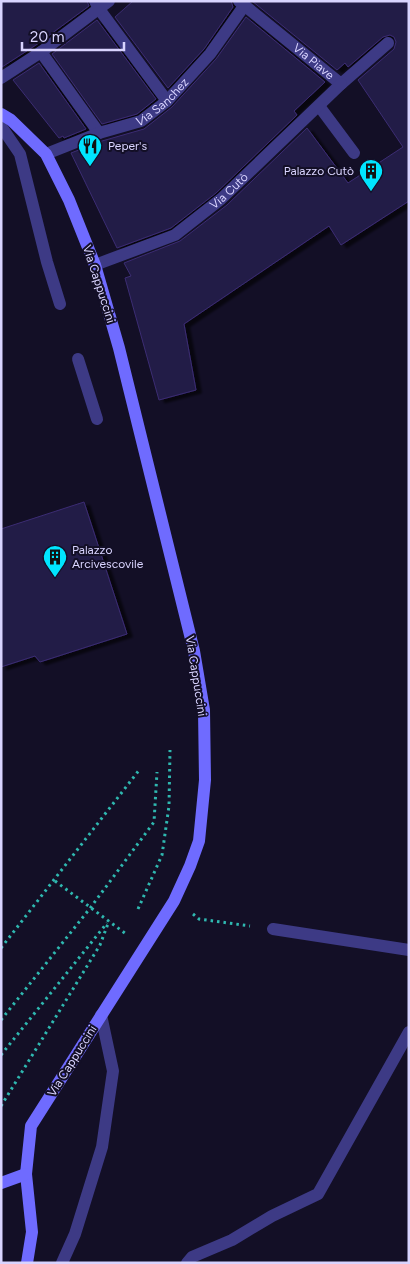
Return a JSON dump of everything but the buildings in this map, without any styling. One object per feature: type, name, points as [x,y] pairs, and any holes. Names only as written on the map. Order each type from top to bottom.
[{"type":"street","points":[[1,78],[41,52],[101,4],[166,101]]},
{"type":"street","name":"Via Piave","points":[[242,4],[341,84],[388,43]]},
{"type":"street","name":"Via Sanchez","points":[[46,154],[98,133],[141,121],[166,101],[210,54],[242,4]]},
{"type":"street","points":[[41,52],[98,133]]},
{"type":"street","name":"Via Cutò","points":[[95,265],[175,235],[221,199],[341,84]]},
{"type":"street","points":[[319,106],[354,153]]},
{"type":"street","name":"Via Cappuccini","points":[[1,114],[11,120],[46,154],[69,200],[95,265],[119,348],[194,651],[204,710],[205,780],[199,841],[190,866],[174,901],[31,1126],[26,1174],[32,1232],[27,1263]]},
{"type":"street","points":[[1,126],[20,154],[47,262],[60,304]]},
{"type":"street","points":[[78,359],[97,419]]},
{"type":"street","points":[[274,929],[409,950]]},
{"type":"street","points":[[62,1263],[75,1234],[103,1137],[113,1071],[101,1015]]},
{"type":"street","points":[[187,1263],[192,1257],[232,1240],[272,1216],[318,1194],[409,1032]]},
{"type":"street","points":[[1,1183],[26,1174]]},
{"type":"path","points":[[134,917],[162,855],[169,806],[170,750]]},
{"type":"path","points":[[1,948],[55,881],[140,768]]},
{"type":"path","points":[[1,1020],[91,907],[154,822],[157,772]]},
{"type":"path","points":[[55,881],[126,934],[130,926]]},
{"type":"path","points":[[199,918],[274,929]]},
{"type":"path","points":[[1,1055],[109,921]]},
{"type":"path","points":[[1,1106],[100,945],[109,921]]},
{"type":"place","name":"Peper's","points":[[90,167]]},
{"type":"place","name":"Palazzo Cutò","points":[[371,192]]},
{"type":"place","name":"Palazzo Arcivescovile","points":[[55,578]]}]
